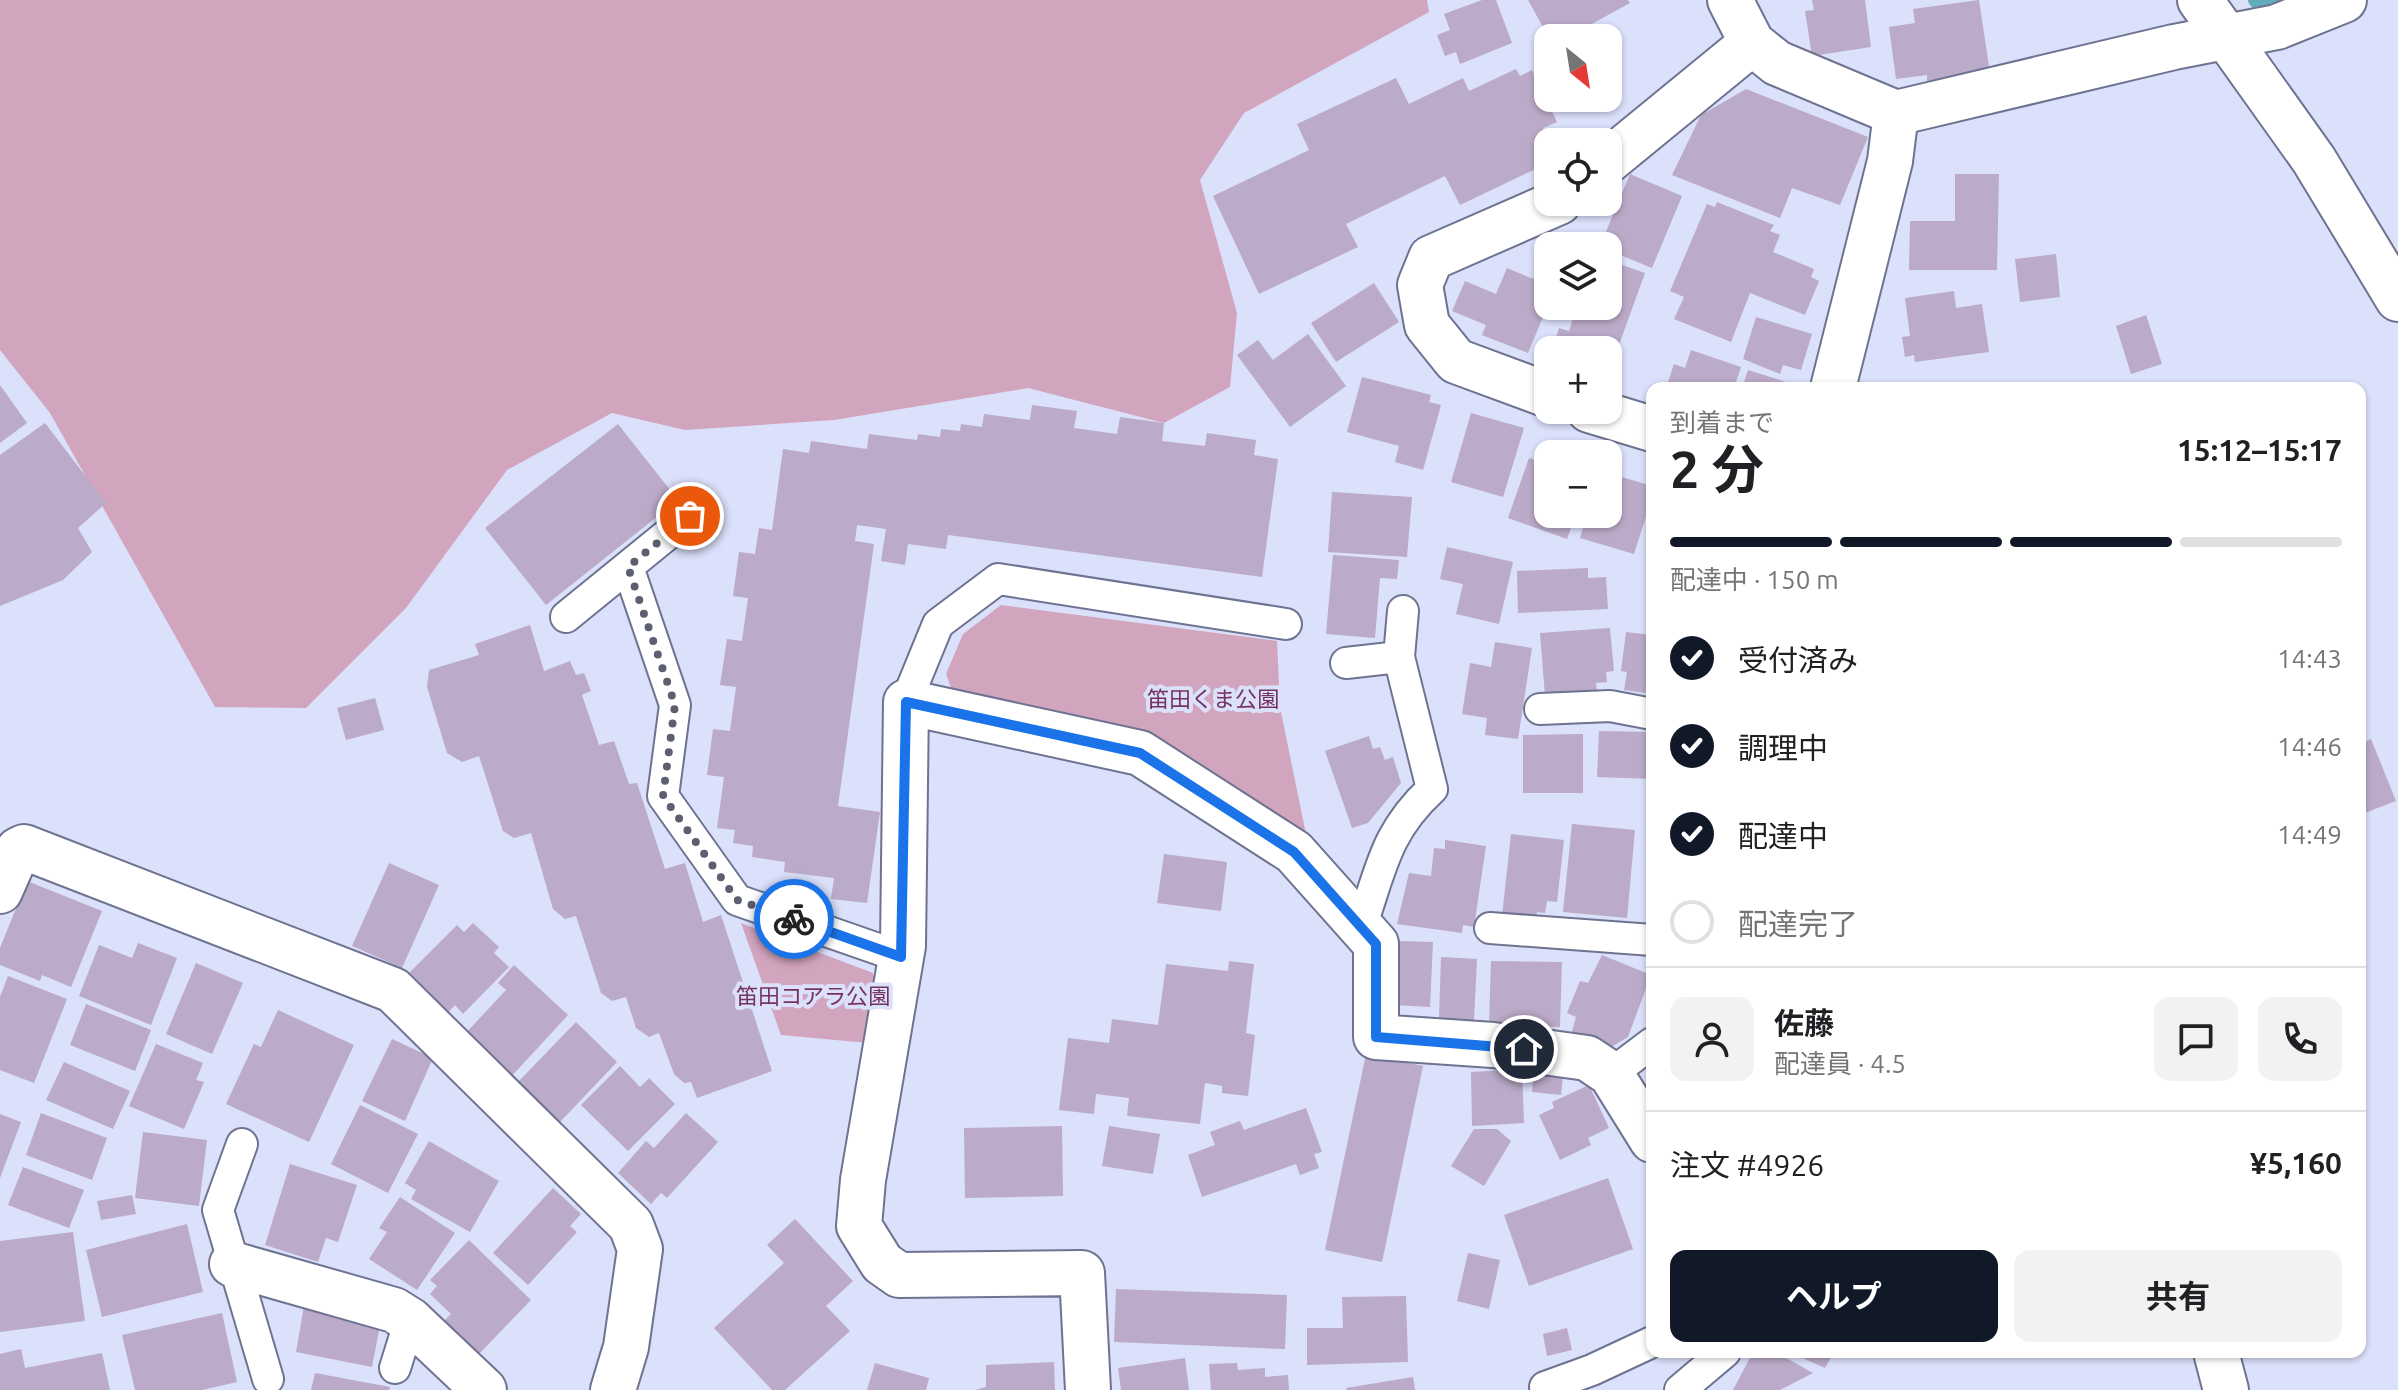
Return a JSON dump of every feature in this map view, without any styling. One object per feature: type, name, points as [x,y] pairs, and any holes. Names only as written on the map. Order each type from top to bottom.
[{"type":"street","points":[[1730,0],[1752,43],[1777,63],[1896,113],[2277,27],[2344,0]]},
{"type":"street","points":[[2200,0],[2314,160],[2398,299]]},
{"type":"street","points":[[1622,150],[1752,43]]},
{"type":"street","points":[[1835,382],[1890,161],[1896,113]]},
{"type":"street","points":[[1534,213],[1431,258],[1420,285],[1427,325],[1456,361],[1534,390]]},
{"type":"street","points":[[1622,420],[1646,427]]},
{"type":"street","points":[[1088,1390],[1082,1273],[899,1275],[882,1263],[859,1226],[863,1180],[901,957],[906,702],[1140,753],[1294,852],[1376,944],[1376,1037],[1493,1045],[1587,1058],[1611,1074],[1646,1130]]},
{"type":"street","points":[[0,891],[18,850],[24,847],[393,990],[631,1225],[640,1249],[626,1347],[613,1390]]},
{"type":"street","points":[[232,1264],[394,1310],[410,1320],[484,1390]]},
{"type":"street","points":[[2218,1358],[2226,1390]]},
{"type":"lane","points":[[566,617],[690,516]]},
{"type":"lane","points":[[628,567],[675,705],[663,796],[737,900],[901,957]]},
{"type":"lane","points":[[906,702],[938,624],[998,579],[1286,624]]},
{"type":"lane","points":[[1361,927],[1393,833],[1409,810],[1432,789],[1399,657],[1403,611]]},
{"type":"lane","points":[[1346,663],[1399,657]]},
{"type":"lane","points":[[1540,709],[1610,706],[1646,713]]},
{"type":"lane","points":[[1490,928],[1646,940]]},
{"type":"lane","points":[[1611,1074],[1646,1048]]},
{"type":"lane","points":[[242,1144],[218,1210],[268,1379]]},
{"type":"lane","points":[[395,1368],[410,1320]]},
{"type":"lane","points":[[1545,1387],[1592,1370],[1646,1345]]},
{"type":"lane","points":[[1680,1390],[1718,1358]]},
{"type":"green space","points":[[0,0],[1427,0],[1429,12],[1244,113],[1200,180],[1237,313],[1230,387],[1164,423],[1028,388],[834,420],[685,430],[612,413],[507,470],[406,608],[306,708],[215,707],[50,413],[0,350]]},
{"type":"green space","name":"笛田くま公園","points":[[1001,605],[1277,641],[1280,707],[1307,839],[954,696],[946,674],[963,634]]},
{"type":"green space","name":"笛田コアラ公園","points":[[741,923],[873,973],[878,999],[868,1043],[781,1035]]},
{"type":"building","points":[[1482,0],[1496,0],[1512,43],[1460,64],[1456,52],[1445,56],[1437,35],[1450,30],[1444,14]]},
{"type":"building","points":[[1528,0],[1628,0],[1630,3],[1592,24],[1541,24]]},
{"type":"building","points":[[1812,0],[1865,0],[1871,47],[1812,56],[1805,11],[1814,10]]},
{"type":"building","points":[[1979,0],[1990,73],[1927,81],[1927,75],[1896,79],[1889,27],[1915,23],[1913,9]]},
{"type":"building","points":[[1516,69],[1520,76],[1532,70],[1534,112],[1552,112],[1557,122],[1534,128],[1534,170],[1460,205],[1445,176],[1346,224],[1358,247],[1259,294],[1213,196],[1309,150],[1297,124],[1396,78],[1409,104],[1463,78],[1469,91]]},
{"type":"building","points":[[1746,89],[1868,137],[1840,205],[1792,188],[1780,218],[1672,175],[1701,115]]},
{"type":"building","points":[[1630,174],[1682,196],[1652,268],[1622,256],[1622,232],[1606,232],[1612,216],[1622,216],[1622,193]]},
{"type":"building","points":[[1955,174],[1999,174],[1997,270],[1909,270],[1910,221],[1955,221]]},
{"type":"building","points":[[1717,202],[1774,225],[1770,231],[1780,235],[1773,252],[1814,269],[1811,277],[1819,281],[1805,315],[1750,293],[1731,342],[1674,319],[1684,297],[1670,291],[1707,204],[1715,207]]},
{"type":"building","points":[[2056,254],[2060,297],[2020,302],[2015,259]]},
{"type":"building","points":[[1622,265],[1645,273],[1622,337],[1556,336],[1559,328],[1569,331],[1572,320],[1622,320]]},
{"type":"building","points":[[1507,268],[1533,279],[1534,277],[1534,320],[1542,320],[1528,353],[1482,335],[1486,325],[1452,311],[1465,281],[1496,294]]},
{"type":"building","points":[[1374,283],[1399,322],[1336,362],[1311,323]]},
{"type":"building","points":[[1954,291],[1956,308],[1982,304],[1989,352],[1915,362],[1914,355],[1905,357],[1902,337],[1910,336],[1905,298]]},
{"type":"building","points":[[2146,315],[2162,364],[2131,374],[2116,326]]},
{"type":"building","points":[[1756,317],[1812,334],[1801,370],[1783,365],[1780,374],[1743,359]]},
{"type":"building","points":[[1308,334],[1346,386],[1290,427],[1237,355],[1258,340],[1273,360]]},
{"type":"building","points":[[1691,350],[1741,367],[1736,382],[1668,382],[1674,364],[1685,368]]},
{"type":"building","points":[[1748,370],[1786,382],[1744,382]]},
{"type":"building","points":[[1362,377],[1431,395],[1429,402],[1441,405],[1423,470],[1395,462],[1399,446],[1347,432]]},
{"type":"building","points":[[0,385],[27,423],[0,443]]},
{"type":"building","points":[[1032,405],[1077,411],[1074,428],[1117,434],[1120,417],[1164,423],[1162,441],[1205,446],[1207,433],[1256,440],[1254,455],[1278,459],[1262,577],[948,535],[946,549],[908,544],[905,565],[881,561],[886,529],[857,525],[855,541],[874,544],[838,806],[880,812],[867,903],[831,899],[834,878],[784,872],[785,862],[752,857],[753,846],[733,843],[735,830],[717,828],[724,777],[707,775],[713,729],[730,731],[736,687],[720,685],[727,639],[742,641],[748,598],[733,596],[739,552],[755,554],[759,528],[772,530],[783,449],[809,453],[811,441],[867,449],[869,434],[917,440],[918,434],[940,437],[941,429],[960,431],[961,424],[982,427],[984,414],[1030,420]]},
{"type":"building","points":[[1471,413],[1524,428],[1503,497],[1451,482]]},
{"type":"building","points":[[45,423],[106,503],[78,528],[92,552],[63,580],[0,606],[0,455]]},
{"type":"building","points":[[618,424],[678,500],[546,605],[485,528]]},
{"type":"building","points":[[1529,458],[1534,460],[1534,527],[1508,518]]},
{"type":"building","points":[[1622,477],[1646,484],[1646,517],[1634,554],[1580,538],[1583,528],[1622,528]]},
{"type":"building","points":[[1332,492],[1412,497],[1407,557],[1328,552]]},
{"type":"building","points":[[1536,528],[1571,528],[1567,539]]},
{"type":"building","points":[[1447,547],[1513,562],[1499,624],[1456,614],[1463,584],[1440,579]]},
{"type":"building","points":[[1333,555],[1399,560],[1397,579],[1380,578],[1375,638],[1326,634]]},
{"type":"building","points":[[1588,568],[1588,578],[1606,577],[1608,609],[1518,613],[1517,571]]},
{"type":"building","points":[[530,625],[544,671],[570,661],[576,675],[584,673],[591,691],[582,695],[599,745],[614,741],[629,784],[637,783],[665,869],[685,863],[703,922],[721,915],[772,1071],[697,1098],[691,1082],[684,1083],[674,1074],[659,1033],[649,1037],[636,1028],[626,997],[612,1001],[601,993],[576,916],[565,919],[553,909],[531,833],[514,838],[503,831],[479,756],[462,762],[447,753],[427,687],[429,670],[479,655],[475,644]]},
{"type":"building","points":[[1610,628],[1614,671],[1606,672],[1607,682],[1596,683],[1597,692],[1545,696],[1540,633]]},
{"type":"building","points":[[1626,632],[1646,634],[1646,693],[1624,690],[1627,672],[1621,671]]},
{"type":"building","points":[[1495,642],[1532,648],[1518,739],[1485,735],[1487,718],[1462,714],[1470,663],[1491,667]]},
{"type":"building","points":[[375,698],[384,730],[346,740],[337,708]]},
{"type":"building","points":[[1599,731],[1646,732],[1646,779],[1597,777]]},
{"type":"building","points":[[1583,734],[1583,793],[1523,793],[1523,735]]},
{"type":"building","points":[[1369,736],[1373,749],[1380,747],[1385,760],[1393,757],[1401,783],[1368,823],[1352,828],[1325,751]]},
{"type":"building","points":[[2371,739],[2396,801],[2366,812],[2366,741]]},
{"type":"building","points":[[1572,824],[1635,830],[1627,918],[1563,912]]},
{"type":"building","points":[[1511,834],[1564,840],[1557,902],[1547,901],[1545,913],[1537,912],[1535,921],[1502,916]]},
{"type":"building","points":[[1445,840],[1486,846],[1474,927],[1463,925],[1462,933],[1397,924],[1409,873],[1431,876],[1434,848],[1445,849]]},
{"type":"building","points":[[1164,854],[1227,862],[1221,911],[1157,903]]},
{"type":"building","points":[[389,863],[439,885],[402,968],[352,946]]},
{"type":"building","points":[[27,881],[102,911],[71,987],[42,975],[40,981],[0,965],[0,948]]},
{"type":"building","points":[[473,923],[499,947],[494,953],[509,967],[463,1014],[455,1005],[444,1017],[413,986],[417,981],[409,973],[457,925],[464,932]]},
{"type":"building","points":[[1397,941],[1433,942],[1430,1007],[1393,1005]]},
{"type":"building","points":[[138,943],[177,958],[151,1025],[79,996],[99,945],[132,958]]},
{"type":"building","points":[[1602,955],[1646,973],[1646,988],[1628,1037],[1608,1049],[1571,1035],[1576,1017],[1567,1013],[1580,981],[1588,983]]},
{"type":"building","points":[[1441,957],[1477,959],[1474,1021],[1439,1019]]},
{"type":"building","points":[[1229,961],[1254,964],[1246,1033],[1255,1035],[1248,1096],[1222,1093],[1222,1086],[1205,1083],[1200,1124],[1127,1116],[1129,1098],[1096,1094],[1094,1114],[1059,1110],[1068,1038],[1109,1043],[1112,1019],[1158,1025],[1166,964],[1228,971]]},
{"type":"building","points":[[1491,961],[1562,962],[1560,1027],[1489,1025]]},
{"type":"building","points":[[196,963],[243,983],[212,1054],[166,1034]]},
{"type":"building","points":[[514,965],[568,1015],[509,1079],[463,1036],[506,990],[498,983]]},
{"type":"building","points":[[8,976],[67,999],[34,1083],[0,1070],[0,997]]},
{"type":"building","points":[[86,1004],[151,1030],[135,1071],[70,1045]]},
{"type":"building","points":[[278,1010],[354,1045],[309,1142],[226,1104],[254,1044],[261,1047]]},
{"type":"building","points":[[576,1022],[617,1062],[560,1122],[518,1082]]},
{"type":"building","points":[[392,1039],[433,1058],[405,1121],[362,1101]]},
{"type":"building","points":[[156,1044],[203,1063],[196,1080],[204,1082],[184,1129],[129,1106]]},
{"type":"building","points":[[1366,1054],[1423,1066],[1382,1262],[1325,1250]]},
{"type":"building","points":[[64,1062],[130,1091],[113,1129],[46,1100]]},
{"type":"building","points":[[1534,1065],[1564,1067],[1561,1095],[1532,1092]]},
{"type":"building","points":[[620,1066],[640,1087],[649,1078],[675,1104],[628,1151],[581,1105]]},
{"type":"building","points":[[1522,1069],[1524,1123],[1472,1126],[1471,1072]]},
{"type":"building","points":[[1589,1085],[1609,1128],[1588,1138],[1591,1145],[1560,1160],[1539,1115],[1554,1108],[1552,1102]]},
{"type":"building","points":[[360,1105],[418,1134],[388,1193],[331,1164]]},
{"type":"building","points":[[1306,1108],[1322,1152],[1314,1154],[1319,1168],[1300,1175],[1296,1164],[1202,1197],[1188,1155],[1215,1145],[1210,1132],[1240,1121],[1244,1130]]},
{"type":"building","points":[[41,1113],[107,1138],[92,1180],[26,1155]]},
{"type":"building","points":[[686,1113],[718,1142],[667,1198],[661,1193],[651,1204],[618,1173],[646,1141],[654,1148]]},
{"type":"building","points":[[0,1114],[21,1122],[0,1178]]},
{"type":"building","points":[[1062,1126],[1063,1196],[965,1198],[964,1128]]},
{"type":"building","points":[[1109,1126],[1160,1134],[1153,1174],[1102,1166]]},
{"type":"building","points":[[1474,1129],[1497,1129],[1511,1141],[1484,1186],[1451,1166]]},
{"type":"building","points":[[143,1132],[207,1140],[199,1206],[135,1198]]},
{"type":"building","points":[[429,1141],[499,1181],[470,1232],[411,1199],[416,1190],[405,1183]]},
{"type":"building","points":[[290,1164],[357,1185],[338,1242],[326,1238],[318,1262],[265,1245]]},
{"type":"building","points":[[23,1167],[84,1190],[69,1228],[8,1205]]},
{"type":"building","points":[[1608,1178],[1633,1249],[1529,1286],[1504,1215]]},
{"type":"building","points":[[553,1188],[581,1214],[570,1226],[577,1232],[528,1285],[493,1253]]},
{"type":"building","points":[[132,1195],[136,1214],[101,1220],[97,1201]]},
{"type":"building","points":[[400,1197],[455,1233],[417,1290],[369,1259],[387,1232],[379,1228]]},
{"type":"building","points":[[795,1219],[853,1281],[826,1306],[850,1331],[785,1390],[772,1390],[714,1328],[784,1263],[767,1245]]},
{"type":"building","points":[[187,1224],[203,1292],[102,1317],[86,1250]]},
{"type":"building","points":[[73,1232],[85,1321],[0,1332],[0,1241]]},
{"type":"building","points":[[469,1240],[531,1300],[478,1355],[443,1322],[451,1314],[430,1294],[437,1286],[430,1280]]},
{"type":"building","points":[[1468,1253],[1500,1260],[1489,1309],[1457,1301]]},
{"type":"building","points":[[1116,1289],[1287,1295],[1285,1349],[1114,1342]]},
{"type":"building","points":[[1406,1296],[1408,1362],[1307,1365],[1307,1328],[1343,1328],[1342,1297]]},
{"type":"building","points":[[304,1306],[381,1320],[372,1367],[296,1352]]},
{"type":"building","points":[[222,1313],[237,1382],[202,1390],[135,1390],[122,1335]]},
{"type":"building","points":[[1567,1328],[1572,1350],[1547,1356],[1543,1334]]},
{"type":"building","points":[[21,1349],[25,1368],[102,1353],[110,1390],[0,1390],[0,1354]]},
{"type":"building","points":[[1185,1358],[1189,1390],[1121,1390],[1118,1368]]},
{"type":"building","points":[[1750,1358],[1787,1358],[1813,1373],[1780,1390],[1733,1390]]},
{"type":"building","points":[[1802,1358],[1831,1358],[1825,1368]]},
{"type":"building","points":[[1054,1362],[1055,1390],[975,1390],[986,1387],[986,1365]]},
{"type":"building","points":[[875,1363],[929,1378],[926,1390],[867,1390]]},
{"type":"building","points":[[1237,1363],[1238,1370],[1265,1368],[1265,1377],[1288,1375],[1289,1390],[1211,1390],[1209,1364]]},
{"type":"building","points":[[315,1373],[390,1387],[389,1390],[311,1390]]},
{"type":"building","points":[[1413,1377],[1415,1390],[1346,1388]]},
{"type":"waterway","points":[[2256,0],[2263,5],[2276,0]]},
{"type":"way so far","points":[[690,516],[628,567],[675,705],[663,796],[737,900],[794,919]]},
{"type":"route","points":[[794,919],[901,957],[906,702],[1140,753],[1294,852],[1376,944],[1376,1037],[1524,1049]]}]
